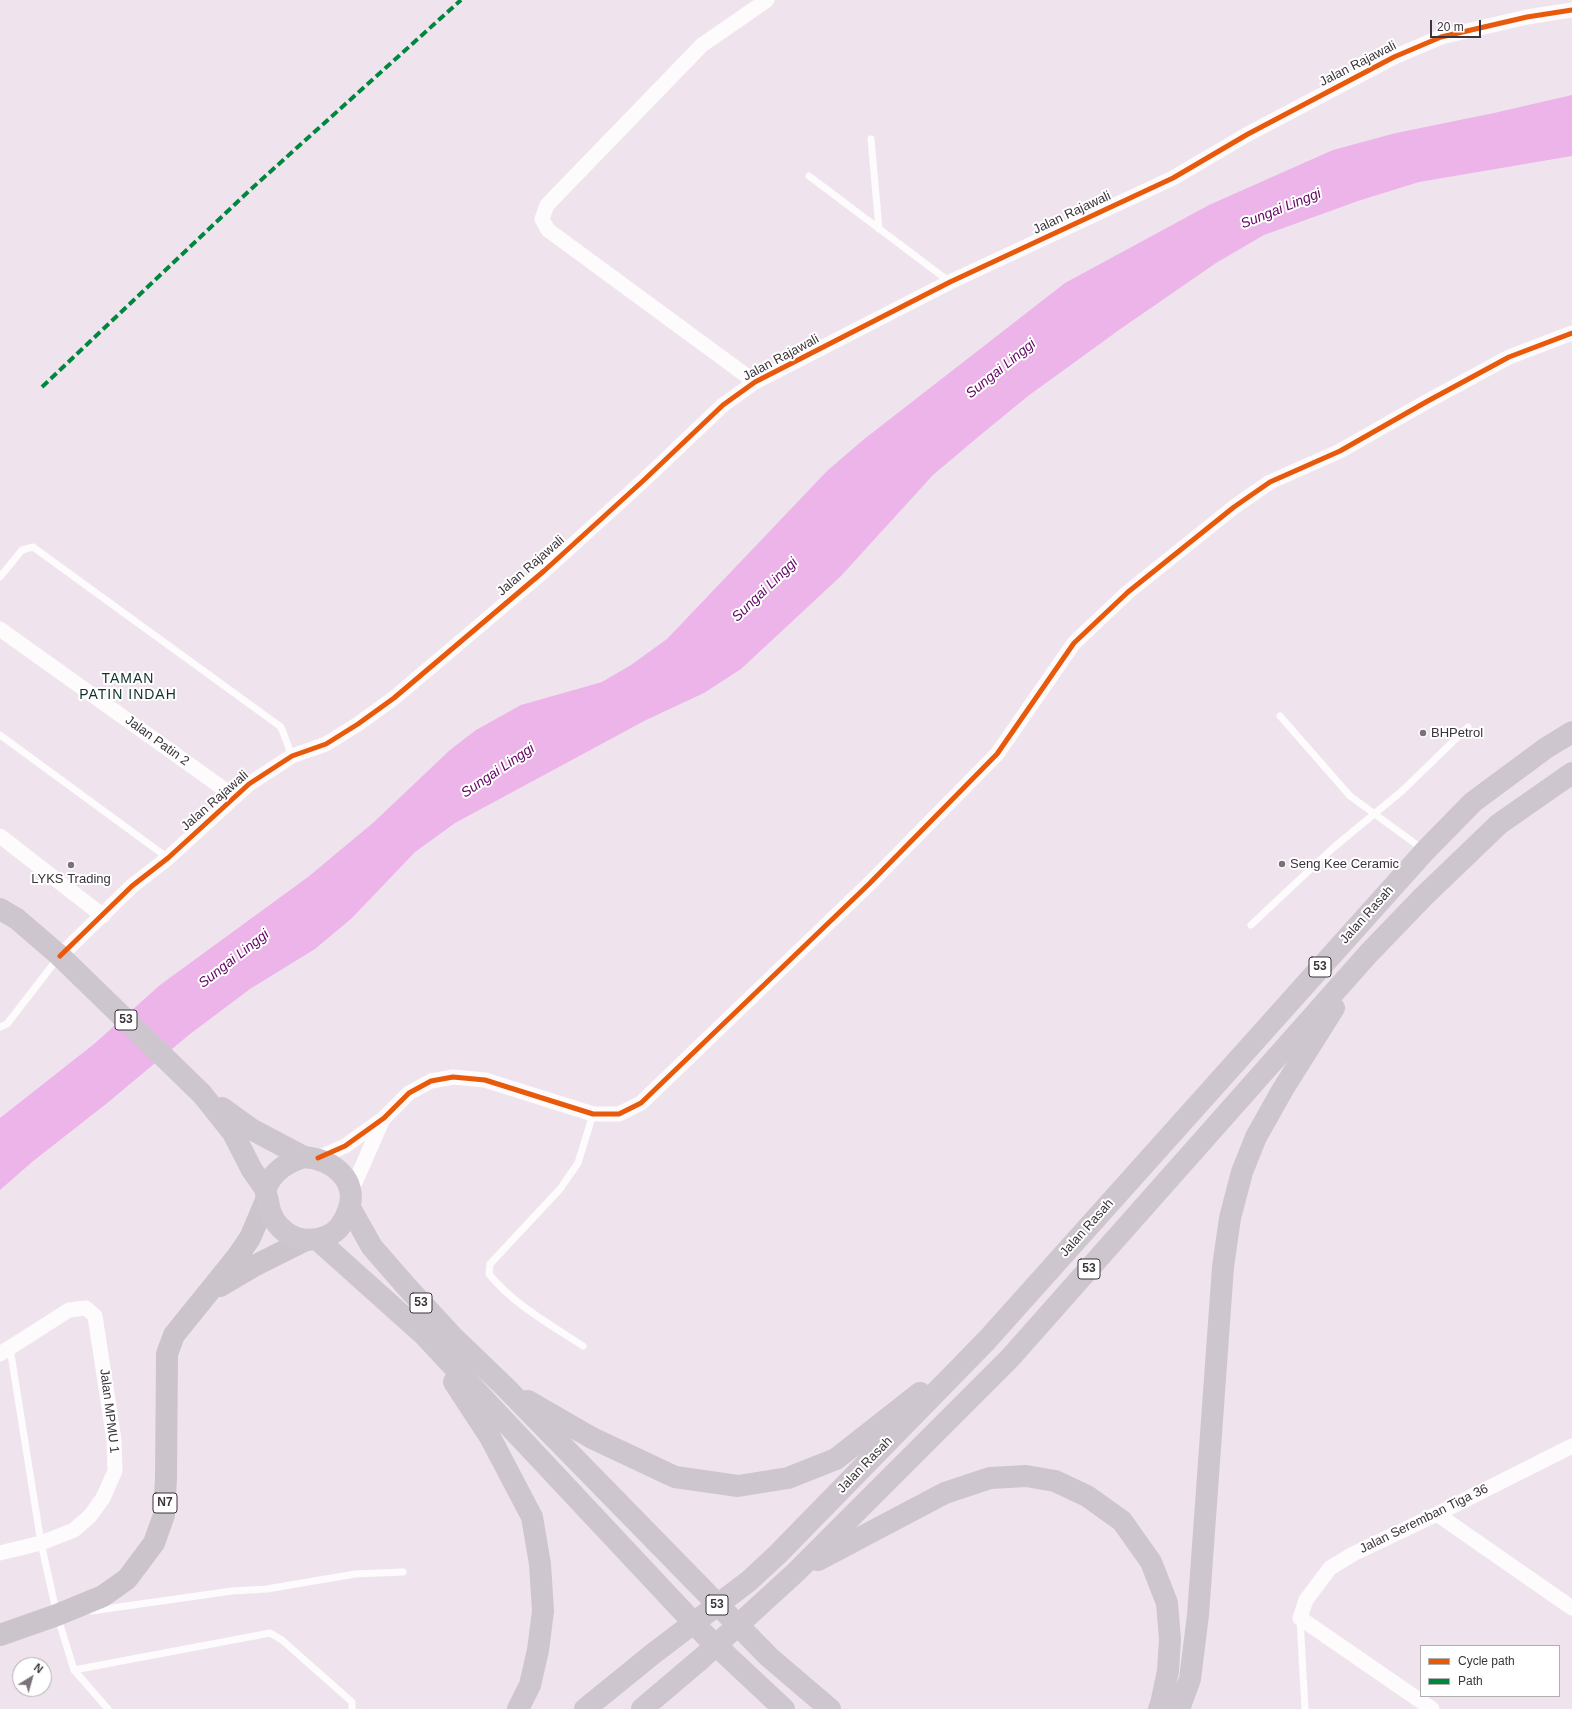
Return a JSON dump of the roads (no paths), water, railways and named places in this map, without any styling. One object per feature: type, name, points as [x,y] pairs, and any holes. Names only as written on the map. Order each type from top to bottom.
[{"type":"highway","name":"Jalan Rasah","points":[[585,1709],[654,1653],[749,1581],[778,1554],[987,1340],[1426,851],[1473,802],[1546,748],[1572,732]]},
{"type":"highway","name":"Jalan Rasah","points":[[642,1709],[680,1677],[796,1572],[1010,1358],[1369,953],[1424,896],[1498,824],[1572,773]]},
{"type":"highway","name":"53","points":[[0,908],[17,920],[60,956],[202,1094],[233,1133],[266,1194],[269,1210],[278,1226],[293,1237],[312,1240],[423,1334]]},
{"type":"highway","points":[[1180,1709],[1190,1679],[1198,1615],[1223,1267],[1230,1218],[1242,1172],[1256,1137],[1283,1089],[1369,953]]},
{"type":"highway","name":"53","points":[[202,1094],[251,1129],[311,1158],[330,1163],[340,1171],[347,1182],[350,1201],[372,1247],[453,1337],[505,1387]]},
{"type":"highway","points":[[266,1194],[282,1167],[293,1160],[311,1158]]},
{"type":"highway","points":[[312,1240],[329,1235],[339,1228],[346,1218],[350,1201]]},
{"type":"highway","points":[[423,1334],[490,1437],[532,1517],[540,1564],[543,1611],[538,1650],[530,1685],[518,1709]]},
{"type":"highway","points":[[423,1334],[706,1636],[784,1709]]},
{"type":"highway","points":[[505,1387],[592,1438],[675,1477],[738,1486],[788,1478],[836,1459],[987,1340]]},
{"type":"highway","points":[[505,1387],[768,1657],[830,1709]]},
{"type":"highway","points":[[796,1572],[945,1493],[990,1478],[1026,1476],[1055,1481],[1087,1496],[1122,1521],[1152,1562],[1167,1603],[1170,1639],[1168,1671],[1159,1709]]},
{"type":"main road","name":"N7","points":[[0,1635],[57,1615],[103,1596],[127,1579],[154,1543],[164,1516],[166,1478],[167,1354],[174,1335],[210,1292],[250,1238],[266,1194]]},
{"type":"main road","name":"N7","points":[[210,1292],[254,1266],[312,1240]]},
{"type":"street","points":[[755,382],[548,230],[542,219],[546,205],[702,45],[767,0]]},
{"type":"street","name":"Jalan Rajawali","points":[[60,956],[103,916],[132,886],[168,858],[249,784],[292,756],[326,744],[358,724],[394,698],[544,570],[644,480],[723,405],[755,382],[950,282],[1173,178],[1248,134],[1394,57],[1441,37],[1527,17],[1572,10]]},
{"type":"street","points":[[311,1158],[345,1146],[384,1118],[409,1093],[430,1081],[453,1077],[485,1080],[593,1114],[619,1114],[641,1103],[863,889],[997,754],[1074,643],[1128,592],[1234,507],[1270,482],[1340,452],[1426,402],[1509,357],[1572,333]]},
{"type":"street","name":"Jalan Patin 2","points":[[0,629],[235,797]]},
{"type":"street","points":[[0,836],[103,916]]},
{"type":"street","points":[[350,1201],[384,1118]]},
{"type":"street","name":"Jalan MPMU 1","points":[[0,1553],[41,1543],[74,1530],[90,1516],[103,1498],[115,1471],[114,1440],[95,1316],[86,1308],[69,1310],[5,1351]]},
{"type":"street","name":"Jalan Seremban Tiga 36","points":[[1300,1618],[1306,1600],[1330,1568],[1353,1554],[1437,1514],[1572,1446]]},
{"type":"street","points":[[1437,1514],[1572,1608]]},
{"type":"street","points":[[1300,1618],[1432,1709]]},
{"type":"lane","points":[[871,139],[879,229]]},
{"type":"lane","points":[[809,176],[950,282]]},
{"type":"lane","points":[[0,577],[22,550],[33,547],[281,727],[292,756]]},
{"type":"lane","points":[[1280,716],[1350,796],[1374,815],[1426,851]]},
{"type":"lane","points":[[1251,925],[1333,848],[1374,815],[1468,728]]},
{"type":"lane","points":[[0,735],[168,858]]},
{"type":"lane","points":[[0,1027],[7,1024],[60,956]]},
{"type":"lane","points":[[583,1346],[527,1308],[497,1285],[489,1274],[490,1264],[560,1189],[578,1163],[593,1114]]},
{"type":"lane","points":[[5,1351],[41,1543],[57,1615],[74,1670],[108,1709]]},
{"type":"lane","points":[[57,1615],[232,1591],[268,1589],[355,1574],[403,1572]]},
{"type":"lane","points":[[1300,1618],[1304,1709]]},
{"type":"lane","points":[[74,1670],[270,1633],[282,1640],[352,1702],[352,1709]]},
{"type":"water","name":"Sungai Linggi","points":[[1572,95],[1572,156],[1419,182],[1358,201],[1264,235],[1216,263],[1119,330],[1028,396],[933,475],[841,576],[741,669],[704,693],[646,720],[455,823],[415,852],[352,918],[315,949],[250,989],[190,1034],[106,1104],[32,1162],[0,1190],[0,1118],[94,1044],[160,985],[308,877],[374,822],[450,750],[476,730],[521,705],[602,682],[631,665],[667,639],[827,471],[863,440],[1065,283],[1209,205],[1333,150],[1396,133]]},
{"type":"place","name":"BHPetrol","points":[[1423,733]]},
{"type":"place","name":"Seng Kee Ceramic","points":[[1282,864]]},
{"type":"place","name":"LYKS Trading","points":[[71,865]]},
{"type":"district","name":"TAMAN PATIN INDAH","points":[[128,688]]}]
